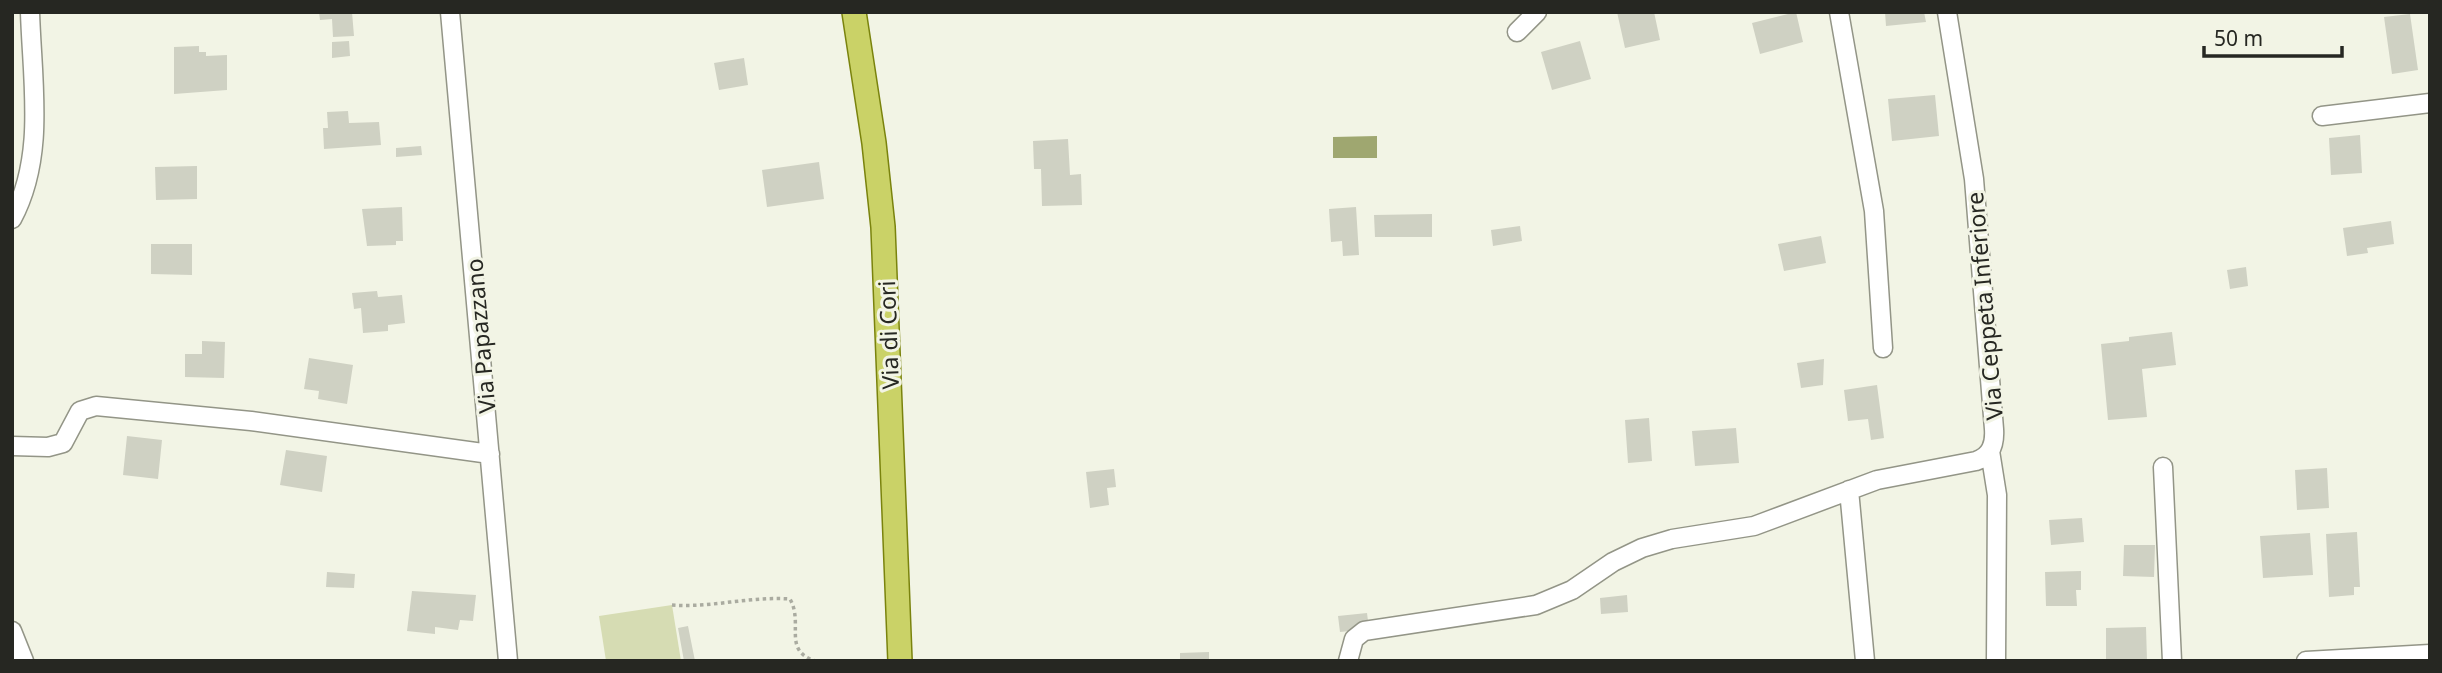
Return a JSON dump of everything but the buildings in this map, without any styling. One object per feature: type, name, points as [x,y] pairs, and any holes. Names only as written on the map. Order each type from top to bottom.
[{"type":"main road","name":"Via di Cori","points":[[854,12],[874,143],[883,227],[900,661]]},
{"type":"street","points":[[12,219],[28,184],[34,152],[30,12]]},
{"type":"street","name":"Via Papazzano","points":[[450,12],[508,661]]},
{"type":"street","points":[[1517,32],[1537,12]]},
{"type":"street","points":[[1839,12],[1874,211],[1882,348]]},
{"type":"street","name":"Via Ceppeta Inferiore","points":[[1348,661],[1354,639],[1364,631],[1536,605],[1572,590],[1619,558],[1642,548],[1672,539],[1764,524],[1889,477],[1976,461],[1990,451],[1994,429],[1974,178],[1947,12]]},
{"type":"street","points":[[2322,116],[2430,103]]},
{"type":"street","points":[[12,446],[48,447],[63,443],[80,411],[96,406],[228,418],[490,454]]},
{"type":"street","points":[[1990,451],[1997,495],[1996,661]]},
{"type":"street","points":[[2163,467],[2172,661]]},
{"type":"street","points":[[1849,491],[1865,661]]},
{"type":"street","points":[[12,631],[24,661]]},
{"type":"street","points":[[2306,661],[2430,654]]},
{"type":"path","points":[[672,605],[702,607],[771,597],[790,599],[796,610],[795,647],[801,656],[814,661]]},
{"type":"shaded area","points":[[1377,136],[1377,158],[1333,158],[1333,137]]},
{"type":"shaded area","points":[[672,605],[681,661],[606,661],[599,616]]}]
